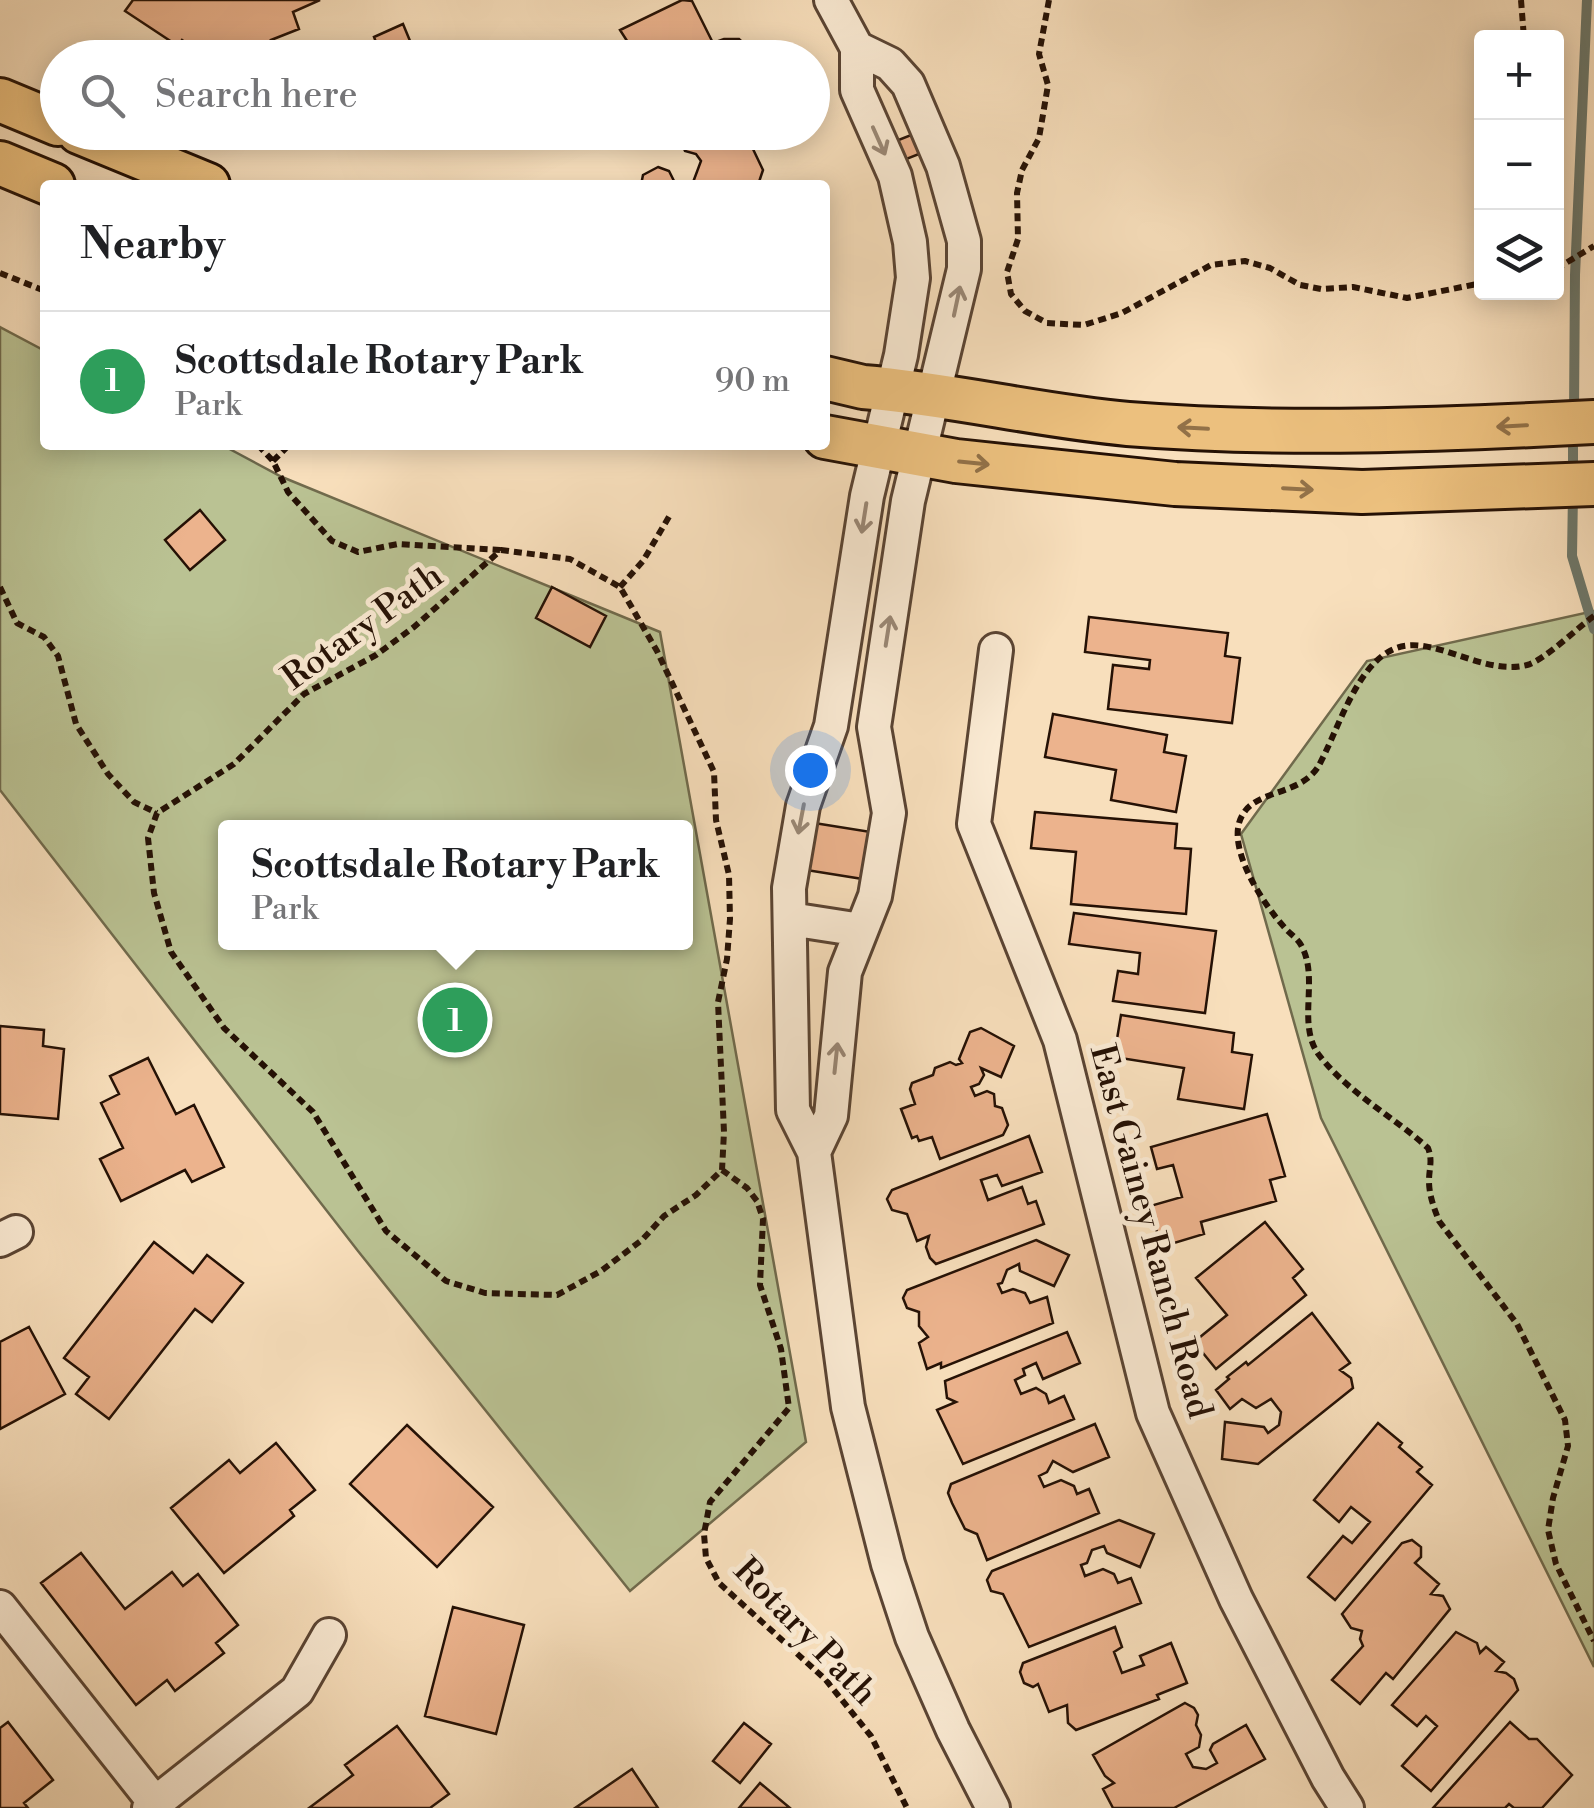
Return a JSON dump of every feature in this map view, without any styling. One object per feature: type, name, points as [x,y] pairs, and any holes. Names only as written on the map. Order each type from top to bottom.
[{"type":"main road","points":[[0,100],[40,117]]},
{"type":"main road","points":[[123,150],[196,180]]},
{"type":"main road","points":[[0,163],[41,180]]},
{"type":"main road","points":[[830,379],[1124,424],[1294,432],[1594,422]]},
{"type":"main road","points":[[830,438],[956,461],[1176,484],[1362,492],[1594,484]]},
{"type":"street","points":[[814,1152],[831,1116],[845,972],[875,896],[889,813],[874,728],[908,501],[892,389],[913,278],[910,242],[895,176],[857,90],[856,48],[831,0]]},
{"type":"street","points":[[856,48],[890,64],[908,84],[949,187],[964,241],[964,268],[934,396],[867,496],[831,726],[803,806],[788,888],[793,1110],[814,1152],[848,1407],[888,1564],[912,1637],[946,1715],[994,1808]]},
{"type":"street","points":[[901,202],[949,187]]},
{"type":"street","name":"East Gainey Ranch Road","points":[[996,650],[974,824],[1060,1040],[1153,1413],[1236,1599],[1347,1808]]},
{"type":"street","points":[[831,726],[874,728]]},
{"type":"street","points":[[790,919],[862,930]]},
{"type":"street","points":[[0,1607],[152,1806],[297,1691],[329,1635]]},
{"type":"path","points":[[1049,0],[1039,54],[1048,85],[1038,138],[1022,170],[1018,239],[1007,272],[1011,294],[1025,311],[1047,323],[1084,325],[1122,313],[1211,266],[1245,261],[1270,268],[1300,285],[1321,289],[1353,287],[1407,298],[1474,285]]},
{"type":"path","points":[[1521,0],[1523,30]]},
{"type":"path","points":[[1564,264],[1594,246]]},
{"type":"path","points":[[0,273],[40,288]]},
{"type":"path","name":"Rotary Path","points":[[263,450],[273,461],[288,492],[332,541],[358,552],[398,544],[570,558],[620,587],[658,651],[714,772],[716,820],[729,875],[730,920],[718,1002],[722,1170],[757,1200],[764,1219],[760,1285],[781,1349],[789,1408],[710,1502],[704,1534],[706,1558],[718,1583],[825,1678],[871,1736],[907,1808]]},
{"type":"path","points":[[273,461],[283,450]]},
{"type":"path","points":[[620,587],[643,560],[670,514]]},
{"type":"path","name":"Rotary Path","points":[[157,814],[234,764],[304,694],[376,655],[414,628],[501,550]]},
{"type":"path","points":[[0,587],[18,623],[44,637],[58,656],[76,724],[108,774],[134,802],[157,814],[148,838],[154,893],[172,952],[224,1028],[313,1112],[386,1231],[446,1280],[486,1293],[557,1295],[601,1271],[642,1240],[664,1216],[696,1195],[722,1170]]},
{"type":"path","points":[[1594,616],[1530,665],[1494,668],[1418,643],[1388,652],[1366,676],[1314,773],[1292,789],[1260,800],[1244,812],[1236,832],[1242,860],[1268,907],[1300,943],[1308,965],[1310,1036],[1318,1054],[1350,1086],[1428,1148],[1432,1158],[1432,1206],[1439,1221],[1517,1324],[1565,1420],[1568,1446],[1548,1530],[1556,1564],[1594,1642]]},
{"type":"green space","points":[[0,327],[40,348],[40,450],[231,450],[282,477],[660,632],[806,1442],[630,1591],[358,1251],[0,790]]},
{"type":"green space","points":[[1594,611],[1594,1667],[1321,1118],[1241,834],[1367,661]]},
{"type":"building","points":[[133,0],[320,0],[293,12],[299,29],[271,40],[169,40],[125,11]]},
{"type":"building","points":[[682,0],[692,1],[712,40],[626,40],[620,30]]},
{"type":"building","points":[[403,24],[410,40],[375,40],[374,37]]},
{"type":"building","points":[[916,133],[924,152],[904,160],[896,141]]},
{"type":"building","points":[[753,150],[763,170],[760,180],[694,180],[701,161],[696,154],[685,151]]},
{"type":"building","points":[[658,167],[669,171],[674,180],[642,180],[643,175]]},
{"type":"building","points":[[200,510],[225,540],[190,570],[165,540]]},
{"type":"building","points":[[552,587],[606,616],[590,647],[536,618]]},
{"type":"building","points":[[1089,617],[1228,633],[1225,656],[1240,658],[1232,723],[1108,709],[1113,665],[1149,669],[1150,660],[1085,652]]},
{"type":"building","points":[[1053,714],[1167,735],[1164,752],[1186,756],[1176,812],[1111,800],[1116,770],[1045,757]]},
{"type":"building","points":[[1035,812],[1177,824],[1175,848],[1191,849],[1186,914],[1071,904],[1076,852],[1031,848]]},
{"type":"building","points":[[808,822],[877,833],[869,880],[800,869]]},
{"type":"building","points":[[1074,913],[1216,931],[1205,1013],[1113,1001],[1118,971],[1138,974],[1140,953],[1069,944]]},
{"type":"building","points":[[1121,1015],[1234,1033],[1232,1052],[1252,1055],[1244,1109],[1178,1099],[1184,1068],[1114,1057]]},
{"type":"building","points":[[0,1026],[44,1030],[43,1046],[64,1049],[58,1119],[0,1114]]},
{"type":"building","points":[[981,1028],[1014,1046],[1001,1077],[981,1068],[984,1075],[979,1084],[971,1087],[975,1096],[987,1091],[994,1094],[995,1106],[1002,1108],[1008,1125],[1003,1135],[940,1159],[932,1137],[919,1141],[917,1136],[912,1138],[901,1109],[915,1104],[912,1083],[933,1075],[935,1068],[950,1062],[962,1063],[959,1059],[970,1032]]},
{"type":"building","points":[[148,1058],[176,1114],[194,1105],[224,1167],[192,1182],[185,1170],[121,1201],[100,1159],[123,1148],[101,1103],[119,1094],[110,1076]]},
{"type":"building","points":[[1267,1114],[1285,1176],[1270,1180],[1276,1201],[1201,1222],[1204,1234],[1161,1247],[1150,1206],[1182,1197],[1173,1165],[1157,1169],[1151,1147]]},
{"type":"building","points":[[1029,1136],[1042,1172],[1002,1186],[997,1175],[981,1180],[988,1200],[1022,1187],[1028,1204],[1036,1201],[1044,1224],[936,1264],[926,1247],[929,1236],[917,1241],[907,1214],[892,1210],[887,1199],[892,1190]]},
{"type":"building","points":[[1265,1222],[1303,1269],[1293,1278],[1306,1295],[1216,1369],[1194,1342],[1227,1315],[1196,1278]]},
{"type":"building","points":[[1036,1240],[1069,1255],[1054,1286],[1020,1271],[1019,1264],[1007,1270],[998,1284],[1002,1293],[1013,1289],[1025,1293],[1030,1303],[1047,1297],[1053,1323],[941,1368],[941,1363],[927,1369],[919,1343],[928,1337],[919,1326],[919,1312],[907,1308],[903,1298],[907,1290]]},
{"type":"building","points":[[154,1242],[193,1273],[207,1255],[243,1283],[212,1322],[195,1309],[109,1419],[76,1394],[89,1377],[64,1358]]},
{"type":"building","points":[[1312,1313],[1350,1363],[1340,1370],[1351,1378],[1353,1388],[1258,1464],[1222,1459],[1225,1422],[1264,1427],[1268,1433],[1279,1425],[1281,1412],[1271,1399],[1256,1408],[1242,1399],[1230,1409],[1216,1390],[1227,1377],[1246,1362],[1248,1365]]},
{"type":"building","points":[[29,1327],[65,1394],[0,1429],[0,1342]]},
{"type":"building","points":[[1067,1332],[1080,1363],[1043,1379],[1036,1363],[1023,1369],[1025,1375],[1015,1380],[1021,1394],[1036,1388],[1046,1394],[1049,1403],[1064,1396],[1074,1419],[963,1464],[937,1410],[956,1402],[947,1398],[945,1381]]},
{"type":"building","points":[[1378,1423],[1402,1443],[1399,1447],[1422,1467],[1417,1472],[1432,1485],[1335,1600],[1308,1577],[1343,1536],[1352,1543],[1370,1522],[1351,1507],[1339,1522],[1314,1500]]},
{"type":"building","points":[[1095,1424],[1109,1457],[1073,1472],[1053,1461],[1047,1472],[1039,1476],[1044,1487],[1061,1480],[1074,1486],[1077,1494],[1089,1489],[1099,1513],[987,1560],[977,1534],[965,1529],[952,1503],[948,1493],[951,1484]]},
{"type":"building","points":[[407,1425],[493,1507],[437,1567],[350,1484]]},
{"type":"building","points":[[276,1443],[315,1490],[290,1510],[294,1516],[224,1573],[171,1508],[229,1460],[240,1473]]},
{"type":"building","points":[[1119,1520],[1154,1534],[1140,1567],[1107,1553],[1104,1546],[1092,1550],[1087,1563],[1081,1565],[1085,1576],[1103,1569],[1114,1574],[1118,1583],[1131,1578],[1141,1603],[1029,1647],[1003,1594],[991,1591],[987,1580],[992,1571]]},
{"type":"building","points":[[1412,1540],[1421,1547],[1421,1557],[1415,1563],[1439,1584],[1431,1594],[1443,1596],[1450,1609],[1393,1679],[1386,1673],[1360,1704],[1332,1680],[1363,1646],[1362,1631],[1351,1628],[1342,1614],[1402,1543]]},
{"type":"building","points":[[81,1553],[125,1609],[172,1572],[183,1586],[198,1574],[238,1625],[216,1643],[224,1653],[175,1691],[167,1680],[136,1705],[41,1583]]},
{"type":"building","points":[[453,1607],[524,1625],[496,1734],[425,1716]]},
{"type":"building","points":[[1115,1627],[1122,1647],[1114,1652],[1122,1673],[1144,1665],[1140,1656],[1171,1643],[1187,1683],[1157,1695],[1159,1699],[1076,1730],[1068,1723],[1067,1705],[1049,1712],[1038,1684],[1033,1687],[1024,1683],[1020,1672],[1023,1663]]},
{"type":"building","points":[[1456,1632],[1477,1643],[1480,1653],[1486,1647],[1504,1662],[1496,1671],[1514,1679],[1518,1690],[1431,1791],[1402,1766],[1437,1726],[1426,1716],[1417,1726],[1392,1705]]},
{"type":"building","points":[[1185,1703],[1198,1715],[1196,1725],[1201,1735],[1199,1747],[1186,1754],[1193,1767],[1206,1769],[1217,1763],[1210,1750],[1213,1744],[1246,1725],[1265,1759],[1174,1808],[1113,1808],[1103,1789],[1114,1783],[1093,1755]]},
{"type":"building","points":[[8,1722],[53,1780],[24,1803],[28,1808],[0,1808],[0,1728]]},
{"type":"building","points":[[1510,1722],[1529,1739],[1537,1739],[1572,1775],[1542,1808],[1514,1808],[1509,1804],[1505,1808],[1433,1808]]},
{"type":"building","points":[[744,1723],[771,1744],[740,1783],[713,1761]]},
{"type":"building","points":[[397,1726],[449,1794],[430,1808],[309,1808],[353,1775],[345,1765]]},
{"type":"building","points":[[632,1769],[658,1808],[575,1808]]},
{"type":"building","points":[[760,1783],[790,1808],[739,1808]]},
{"type":"waterway","points":[[1574,411],[1575,275],[1587,0]]},
{"type":"waterway","points":[[1573,433],[1573,476]]},
{"type":"waterway","points":[[1573,493],[1572,556],[1594,629]]},
{"type":"place","name":"Scottsdale Rotary Park","points":[[455,1020]]}]
